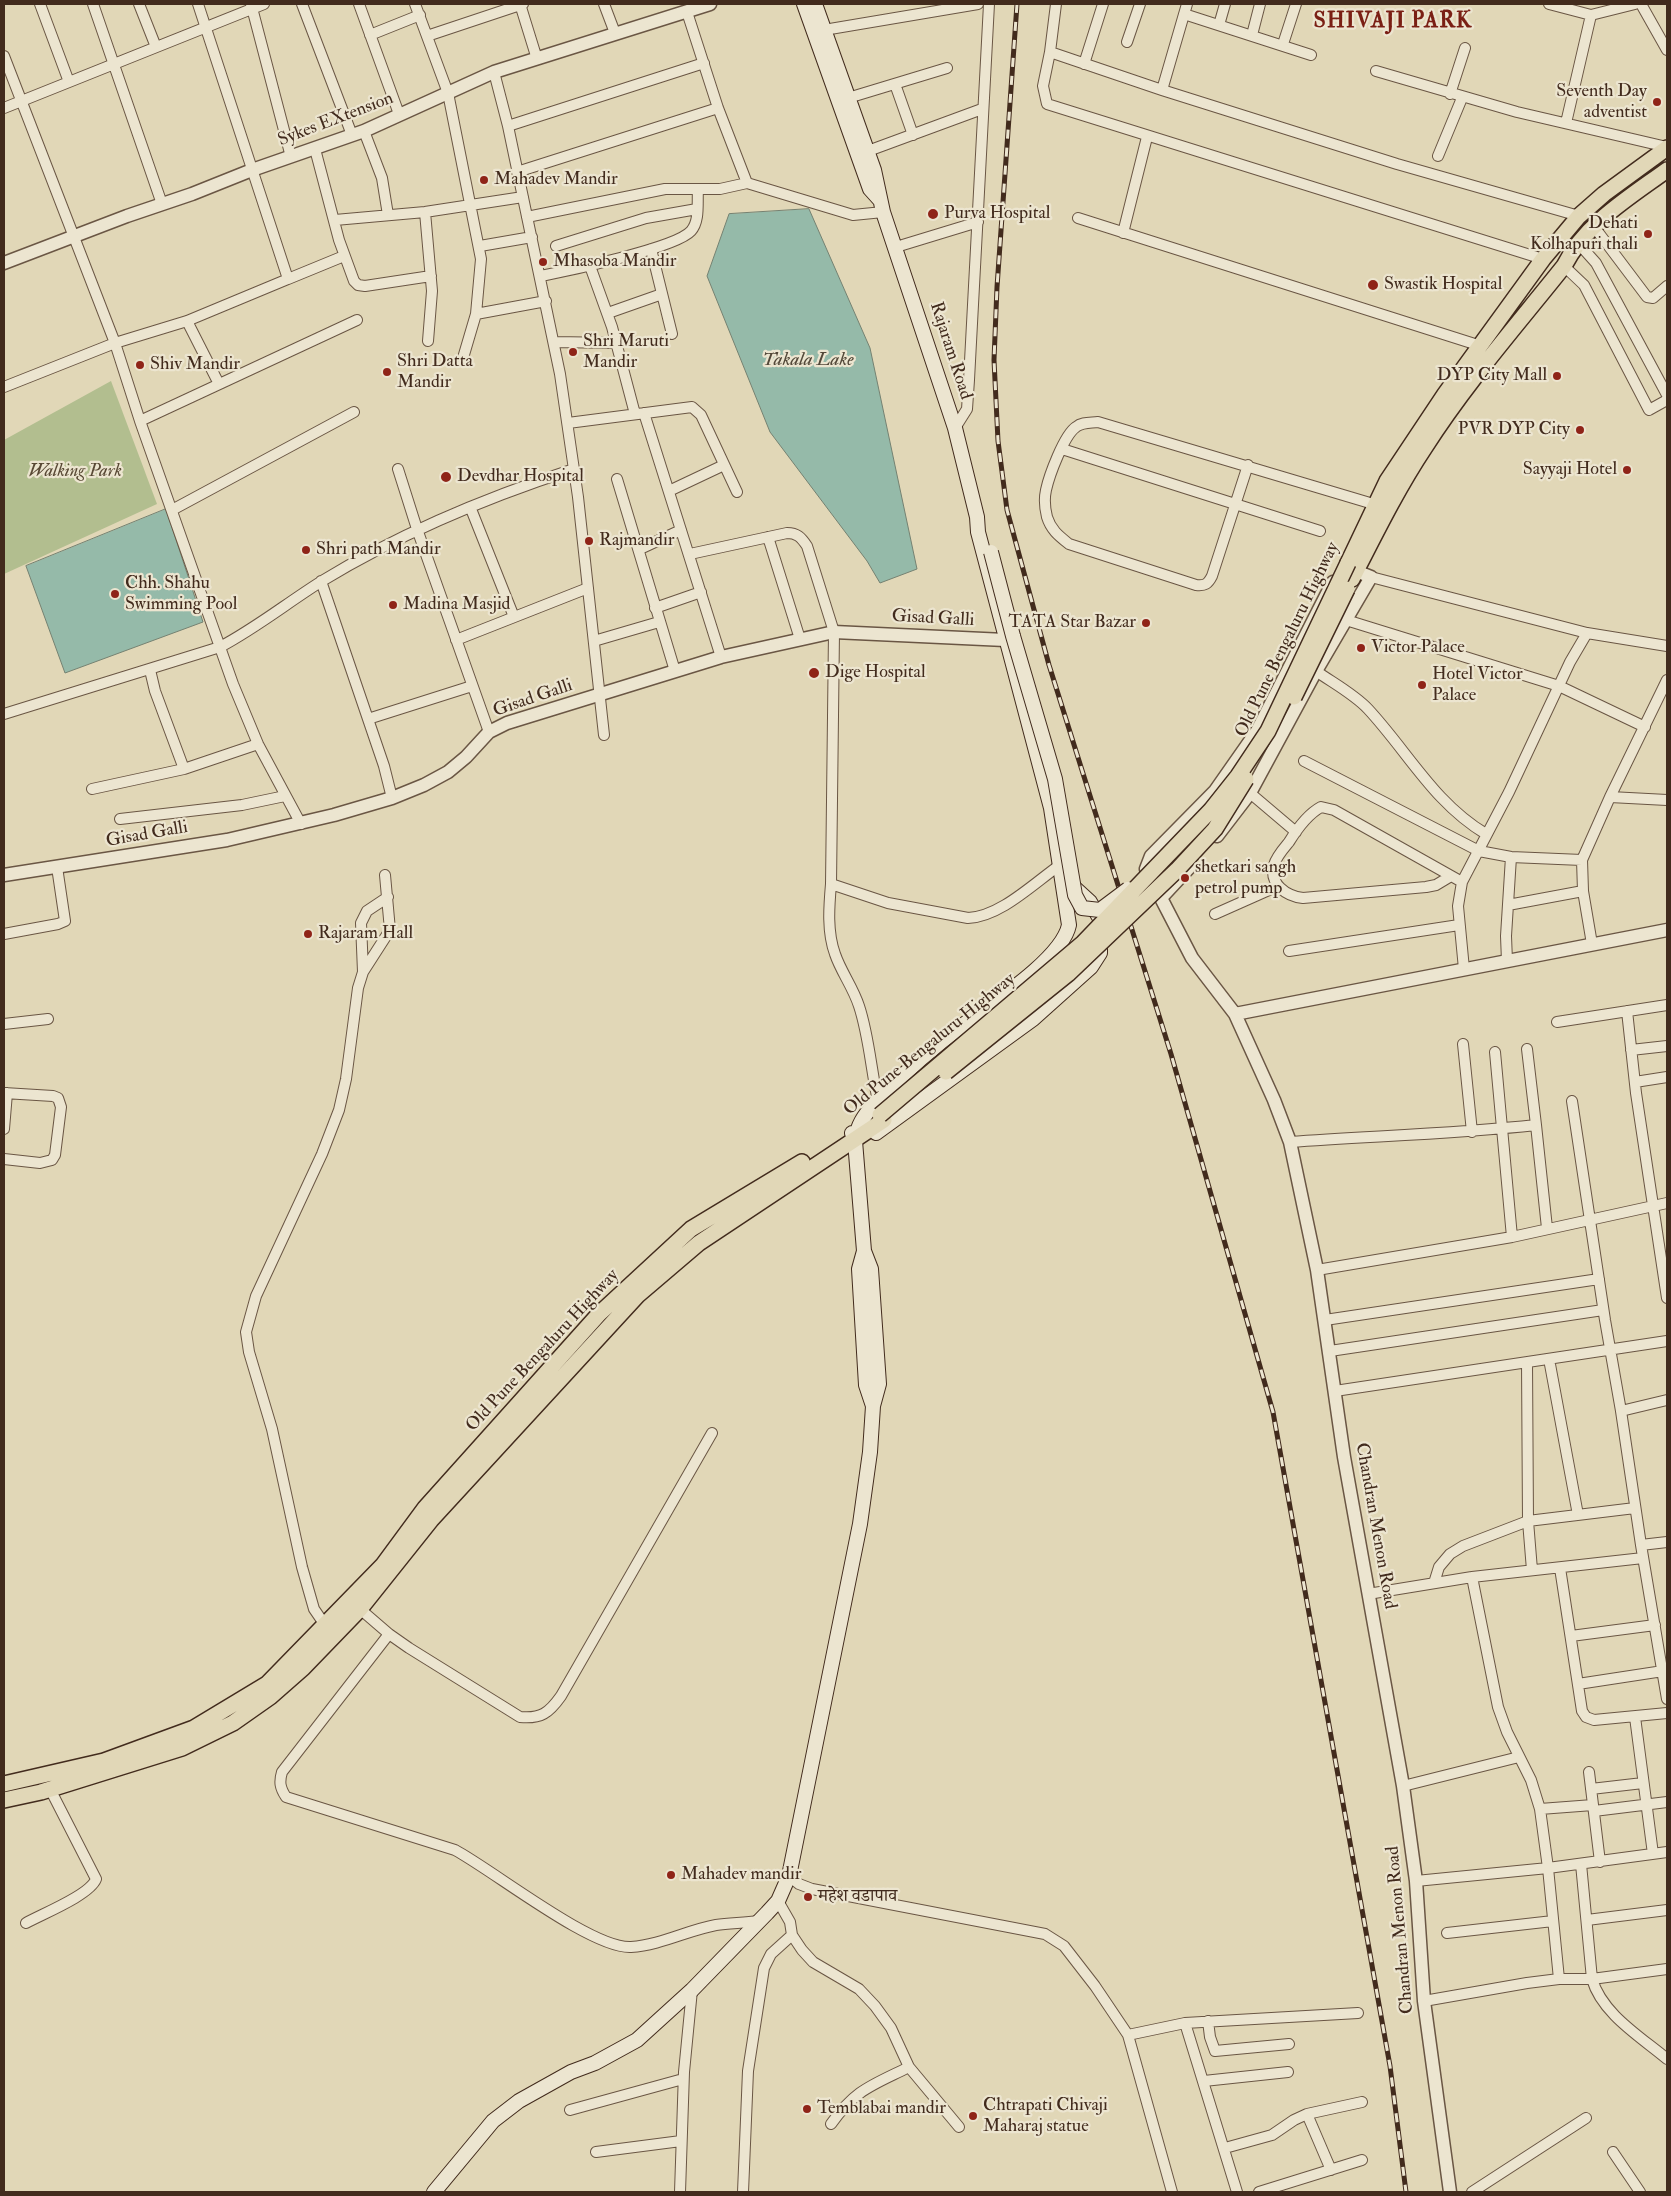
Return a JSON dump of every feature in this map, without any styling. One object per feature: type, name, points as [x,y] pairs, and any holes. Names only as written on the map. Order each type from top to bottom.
[{"type":"main road","name":"Rajaram Road","points":[[804,4],[870,189],[881,205]]},
{"type":"main road","name":"Rajaram Road","points":[[815,4],[868,151],[879,186],[881,205],[955,428],[978,517]]},
{"type":"main road","name":"Old Pune Bengaluru Highway","points":[[881,1112],[1040,998],[1068,974],[1177,870],[1215,829],[1274,738],[1382,507],[1392,473],[1543,259],[1579,216],[1604,194],[1667,147]]},
{"type":"main road","name":"Old Pune Bengaluru Highway","points":[[1382,507],[1456,402],[1564,266],[1579,244],[1614,208],[1667,170]]},
{"type":"main road","points":[[978,517],[986,530],[1013,636],[1054,780],[1075,895],[1082,908],[1100,910],[1132,885],[1146,880]]},
{"type":"main road","points":[[881,1112],[908,1069],[1018,984],[1061,945],[1067,935],[1069,925],[1051,808],[1005,640],[978,532],[978,517]]},
{"type":"main road","name":"Old Pune Bengaluru Highway","points":[[4,1800],[50,1790],[182,1748],[233,1723],[270,1698],[303,1668],[360,1609],[431,1520],[638,1295],[699,1243],[857,1135],[881,1112],[1083,942],[1146,880],[1211,810],[1268,731],[1352,571]]},
{"type":"main road","points":[[434,2192],[493,2122],[519,2101],[571,2072],[595,2063],[637,2040],[692,1990],[778,1901],[789,1876],[860,1524],[870,1452],[872,1406],[866,1385],[859,1269],[864,1251],[857,1135],[875,1134],[1033,1019],[1091,967],[1100,953],[1100,918],[1090,902],[1060,871]]},
{"type":"main road","name":"Old Pune Bengaluru Highway","points":[[4,1784],[104,1761],[194,1728],[267,1684],[383,1565],[425,1508],[599,1314],[691,1229],[770,1183],[821,1150],[857,1135]]},
{"type":"street","points":[[40,4],[69,82]]},
{"type":"street","points":[[93,4],[162,204]]},
{"type":"street","points":[[139,4],[156,47]]},
{"type":"street","points":[[198,4],[288,279]]},
{"type":"street","points":[[4,108],[206,27],[252,6],[264,4]]},
{"type":"street","points":[[302,4],[358,133],[382,178],[388,215]]},
{"type":"street","points":[[359,4],[399,114]]},
{"type":"street","points":[[415,4],[448,93],[480,246],[481,286],[476,314],[463,358]]},
{"type":"street","points":[[427,36],[521,4],[537,59]]},
{"type":"street","points":[[604,4],[615,33]]},
{"type":"street","points":[[824,30],[978,4]]},
{"type":"street","points":[[955,428],[966,409],[989,4]]},
{"type":"street","points":[[1056,4],[1050,52],[1043,86],[1048,104],[1147,137],[1543,259]]},
{"type":"street","points":[[1084,64],[1103,4]]},
{"type":"street","points":[[1127,42],[1140,4]]},
{"type":"street","points":[[1219,25],[1225,4]]},
{"type":"street","points":[[1252,35],[1260,4]]},
{"type":"street","points":[[1284,44],[1296,4]]},
{"type":"street","points":[[1549,4],[1574,8],[1590,15],[1635,4]]},
{"type":"street","points":[[1641,4],[1667,50]]},
{"type":"street","name":"Sykes EXtension","points":[[4,264],[252,170],[358,133],[494,72],[687,12],[703,5]]},
{"type":"street","points":[[252,6],[291,157]]},
{"type":"street","points":[[1162,90],[1185,9],[1219,25],[1284,44],[1311,55]]},
{"type":"street","points":[[687,12],[718,108],[747,183]]},
{"type":"street","points":[[1566,122],[1590,15]]},
{"type":"street","points":[[370,36],[420,16]]},
{"type":"street","points":[[1450,94],[1465,48]]},
{"type":"street","points":[[1050,52],[1162,90],[1397,164],[1579,216]]},
{"type":"street","points":[[4,56],[115,343],[140,421],[220,647],[258,744],[301,824]]},
{"type":"street","points":[[508,126],[704,63]]},
{"type":"street","points":[[848,98],[947,68]]},
{"type":"street","points":[[494,72],[508,126],[541,276],[568,423],[604,735]]},
{"type":"street","points":[[1376,72],[1462,98],[1667,147]]},
{"type":"street","points":[[895,84],[913,134]]},
{"type":"street","points":[[1438,156],[1462,98]]},
{"type":"street","points":[[517,172],[718,108]]},
{"type":"street","points":[[868,151],[982,109]]},
{"type":"street","points":[[1123,233],[1147,137]]},
{"type":"street","points":[[315,149],[350,276],[358,285],[431,276]]},
{"type":"street","points":[[527,217],[665,190],[720,189],[747,183],[853,215],[881,205]]},
{"type":"street","points":[[541,276],[590,266],[650,249],[691,232],[696,221],[698,190]]},
{"type":"street","points":[[335,220],[425,212],[523,197]]},
{"type":"street","points":[[556,246],[646,218],[697,209]]},
{"type":"street","points":[[425,212],[431,276],[432,314],[428,341]]},
{"type":"street","points":[[1078,218],[1481,346]]},
{"type":"street","points":[[896,247],[978,222]]},
{"type":"street","points":[[1595,228],[1647,297],[1653,298],[1667,286]]},
{"type":"street","points":[[480,246],[532,237]]},
{"type":"street","points":[[1579,244],[1596,263],[1667,395]]},
{"type":"street","points":[[650,249],[672,334]]},
{"type":"street","points":[[4,387],[115,343],[187,321],[344,256]]},
{"type":"street","points":[[590,266],[608,313],[639,413],[670,491],[721,657]]},
{"type":"street","points":[[1564,266],[1584,285],[1649,410],[1667,400]]},
{"type":"street","points":[[608,313],[662,294]]},
{"type":"street","points":[[476,314],[546,301]]},
{"type":"street","points":[[140,421],[357,320]]},
{"type":"street","points":[[187,321],[219,384]]},
{"type":"street","points":[[554,342],[617,343]]},
{"type":"street","points":[[568,423],[685,406],[697,409],[736,492]]},
{"type":"street","points":[[172,510],[354,412]]},
{"type":"street","points":[[1248,465],[1208,583],[1204,586],[1069,544],[1054,532],[1047,519],[1045,497],[1066,438],[1075,428],[1084,423],[1098,422],[1248,465],[1382,507]]},
{"type":"street","points":[[1062,449],[1320,531]]},
{"type":"street","points":[[670,491],[724,465]]},
{"type":"street","points":[[398,468],[417,529],[490,732]]},
{"type":"street","points":[[4,714],[220,647],[242,636],[321,582],[417,529],[533,482],[574,469]]},
{"type":"street","points":[[617,479],[640,549],[659,622],[675,671]]},
{"type":"street","points":[[470,508],[514,617]]},
{"type":"street","points":[[640,549],[681,530]]},
{"type":"street","points":[[690,554],[794,533],[801,537],[807,546],[834,632],[830,936],[834,953],[850,982],[859,1006],[881,1112]]},
{"type":"street","points":[[768,537],[800,639]]},
{"type":"street","name":"Chandran Menon Road","points":[[1352,571],[1341,569],[1324,596],[1257,731],[1215,791],[1148,860],[1146,869],[1192,958],[1234,1014],[1274,1100],[1290,1142],[1318,1270],[1344,1457],[1403,1786],[1416,1881],[1424,2001],[1450,2192]]},
{"type":"street","points":[[1352,571],[1587,633],[1667,646]]},
{"type":"street","points":[[1162,897],[1216,838],[1250,793],[1316,671],[1371,577]]},
{"type":"street","points":[[321,582],[368,719],[392,798]]},
{"type":"street","points":[[456,640],[588,588]]},
{"type":"street","points":[[655,608],[701,592]]},
{"type":"street","points":[[1346,620],[1559,686],[1645,727]]},
{"type":"street","points":[[594,641],[659,622]]},
{"type":"street","name":"Gisad Galli","points":[[4,875],[227,840],[301,824],[392,798],[448,772],[466,757],[490,732],[524,717],[721,657],[834,632],[1005,640]]},
{"type":"street","points":[[1464,969],[1458,906],[1462,882],[1509,792],[1559,686],[1587,633]]},
{"type":"street","points":[[150,670],[155,691],[184,769]]},
{"type":"street","points":[[1316,671],[1368,708],[1430,788],[1469,824],[1486,834]]},
{"type":"street","points":[[1592,944],[1583,891],[1582,860],[1610,797],[1667,680]]},
{"type":"street","points":[[368,719],[472,686]]},
{"type":"street","points":[[92,789],[184,769],[258,744]]},
{"type":"street","points":[[1304,761],[1479,851],[1511,857],[1582,860]]},
{"type":"street","points":[[1250,793],[1296,832]]},
{"type":"street","points":[[120,820],[242,806],[286,796]]},
{"type":"street","points":[[1610,797],[1667,800]]},
{"type":"street","points":[[1451,876],[1436,885],[1426,888],[1303,898],[1292,897],[1278,886],[1273,873],[1274,863],[1296,832],[1316,810],[1327,808],[1462,882]]},
{"type":"street","points":[[1507,961],[1511,857]]},
{"type":"street","points":[[4,934],[65,921],[57,867]]},
{"type":"street","points":[[831,884],[888,902],[968,918],[980,918],[1060,871]]},
{"type":"street","points":[[325,1625],[314,1608],[308,1591],[272,1429],[249,1352],[246,1332],[256,1296],[322,1154],[339,1110],[346,1078],[358,988],[363,972],[390,930],[385,875]]},
{"type":"street","points":[[1215,914],[1278,886]]},
{"type":"street","points":[[1508,905],[1583,891]]},
{"type":"street","points":[[363,972],[361,923],[367,912],[388,897]]},
{"type":"street","points":[[1289,951],[1459,925]]},
{"type":"street","points":[[1234,1014],[1667,930]]},
{"type":"street","points":[[1557,1022],[1667,1005]]},
{"type":"street","points":[[1627,1011],[1635,1082],[1655,1205],[1667,1298]]},
{"type":"street","points":[[4,1024],[48,1019]]},
{"type":"street","points":[[1463,1044],[1472,1132]]},
{"type":"street","points":[[1631,1050],[1667,1046]]},
{"type":"street","points":[[1527,1049],[1547,1228]]},
{"type":"street","points":[[1495,1052],[1512,1237]]},
{"type":"street","points":[[1635,1082],[1667,1077]]},
{"type":"street","points":[[4,1129],[5,1093],[53,1096],[58,1098],[61,1107],[55,1155],[52,1160],[40,1163],[4,1159]]},
{"type":"street","points":[[1572,1101],[1603,1310],[1667,1699]]},
{"type":"street","points":[[1290,1142],[1420,1133],[1472,1132],[1536,1125]]},
{"type":"street","points":[[1318,1270],[1512,1237],[1590,1218],[1667,1203]]},
{"type":"street","points":[[1325,1320],[1599,1279]]},
{"type":"street","points":[[1330,1351],[1603,1310]]},
{"type":"street","points":[[1335,1391],[1611,1351],[1667,1341]]},
{"type":"street","points":[[1549,1359],[1578,1515]]},
{"type":"street","points":[[1527,1362],[1528,1521],[1532,1570]]},
{"type":"street","points":[[1621,1411],[1667,1400]]},
{"type":"street","points":[[360,1609],[389,1634],[520,1717],[534,1718],[543,1716],[561,1696],[712,1434]]},
{"type":"street","points":[[1434,1583],[1439,1567],[1450,1554],[1463,1546],[1528,1521],[1635,1508]]},
{"type":"street","points":[[1641,1545],[1667,1542]]},
{"type":"street","points":[[1368,1594],[1472,1577],[1643,1558]]},
{"type":"street","points":[[1560,1568],[1582,1711],[1589,1720],[1667,1713]]},
{"type":"street","points":[[1472,1577],[1498,1707],[1506,1732],[1531,1780],[1540,1809],[1559,1979]]},
{"type":"street","points":[[1570,1636],[1655,1626]]},
{"type":"street","points":[[389,1634],[282,1772],[280,1780],[281,1790],[286,1797],[455,1850],[477,1861],[535,1902],[587,1932],[616,1946],[630,1947],[652,1944],[716,1925],[763,1917]]},
{"type":"street","points":[[1578,1684],[1663,1671]]},
{"type":"street","points":[[1636,1717],[1652,1854]]},
{"type":"street","points":[[1403,1786],[1519,1757]]},
{"type":"street","points":[[1589,1772],[1600,1862]]},
{"type":"street","points":[[1591,1789],[1643,1783]]},
{"type":"street","points":[[26,1923],[94,1886],[96,1879],[50,1790]]},
{"type":"street","points":[[1540,1809],[1594,1808],[1667,1802]]},
{"type":"street","points":[[1416,1881],[1600,1862],[1667,1852]]},
{"type":"street","points":[[1581,1864],[1592,1979],[1596,1993],[1606,2007],[1667,2059]]},
{"type":"street","points":[[789,1876],[799,1884],[812,1889],[1045,1934],[1064,1946],[1095,1986],[1128,2035],[1172,2192]]},
{"type":"street","points":[[778,1901],[790,1922],[792,1935],[802,1950],[813,1962],[859,1989],[875,2006],[891,2028],[909,2067],[959,2127]]},
{"type":"street","points":[[1587,1920],[1667,1910]]},
{"type":"street","points":[[1447,1933],[1553,1921]]},
{"type":"street","points":[[743,2192],[748,2071],[764,1968],[771,1954],[792,1935]]},
{"type":"street","points":[[1424,2001],[1481,1990],[1559,1979],[1592,1979],[1667,1969]]},
{"type":"street","points":[[680,2192],[683,2080],[692,1990]]},
{"type":"street","points":[[1128,2035],[1186,2022],[1358,2013]]},
{"type":"street","points":[[1208,2021],[1211,2042],[1215,2051],[1289,2044]]},
{"type":"street","points":[[1186,2022],[1237,2192]]},
{"type":"street","points":[[831,2124],[846,2103],[858,2093],[909,2067]]},
{"type":"street","points":[[1204,2081],[1288,2072]]},
{"type":"street","points":[[570,2110],[683,2080]]},
{"type":"street","points":[[1225,2148],[1272,2135],[1294,2120],[1307,2114],[1362,2102]]},
{"type":"street","points":[[1307,2114],[1332,2170]]},
{"type":"street","points":[[1472,2192],[1586,2118]]},
{"type":"street","points":[[596,2152],[681,2141]]},
{"type":"street","points":[[1613,2152],[1640,2192]]},
{"type":"street","points":[[1258,2192],[1362,2160]]},
{"type":"green space","name":"Walking Park","points":[[111,381],[157,504],[4,574],[4,440]]},
{"type":"water","name":"Takala Lake","points":[[809,209],[870,348],[917,569],[880,583],[867,561],[770,432],[707,276],[729,214]]},
{"type":"water","name":"Chh. Shahu Swimming Pool","points":[[166,509],[203,622],[65,673],[26,566]]},
{"type":"railway","points":[[1017,4],[997,287],[994,360],[998,441],[1007,510],[1049,665],[1171,1054],[1273,1412],[1390,2066],[1406,2192]]},
{"type":"place","name":"Seventh Day adventist","points":[[1657,102]]},
{"type":"place","name":"Mahadev Mandir","points":[[484,180]]},
{"type":"place","name":"Purva Hospital","points":[[933,214]]},
{"type":"place","name":"Dehati Kolhapuri thali","points":[[1648,234]]},
{"type":"place","name":"Mhasoba Mandir","points":[[543,262]]},
{"type":"place","name":"Swastik Hospital","points":[[1373,285]]},
{"type":"place","name":"Shri Maruti Mandir","points":[[573,352]]},
{"type":"place","name":"Shiv Mandir","points":[[140,365]]},
{"type":"place","name":"Shri Datta Mandir","points":[[387,372]]},
{"type":"place","name":"DYP City Mall","points":[[1557,376]]},
{"type":"place","name":"PVR DYP City","points":[[1580,430]]},
{"type":"place","name":"Sayyaji Hotel","points":[[1627,470]]},
{"type":"place","name":"Devdhar Hospital","points":[[446,477]]},
{"type":"place","name":"Rajmandir","points":[[589,541]]},
{"type":"place","name":"Shri path Mandir","points":[[306,550]]},
{"type":"place","name":"Chh. Shahu Swimming Pool","points":[[115,594]]},
{"type":"place","name":"Madina Masjid","points":[[393,605]]},
{"type":"place","name":"TATA Star Bazar","points":[[1146,623]]},
{"type":"place","name":"Victor Palace","points":[[1361,648]]},
{"type":"place","name":"Dige Hospital","points":[[814,673]]},
{"type":"place","name":"Hotel Victor Palace","points":[[1422,685]]},
{"type":"place","name":"shetkari sangh petrol pump","points":[[1185,878]]},
{"type":"place","name":"Rajaram Hall","points":[[308,934]]},
{"type":"place","name":"Mahadev mandir","points":[[671,1875]]},
{"type":"place","name":"महेश वडापाव","points":[[808,1897]]},
{"type":"place","name":"Temblabai mandir","points":[[807,2109]]},
{"type":"place","name":"Chtrapati Chivaji Maharaj statue","points":[[973,2116]]},
{"type":"district","name":"SHIVAJI PARK","points":[[1393,22]]}]
